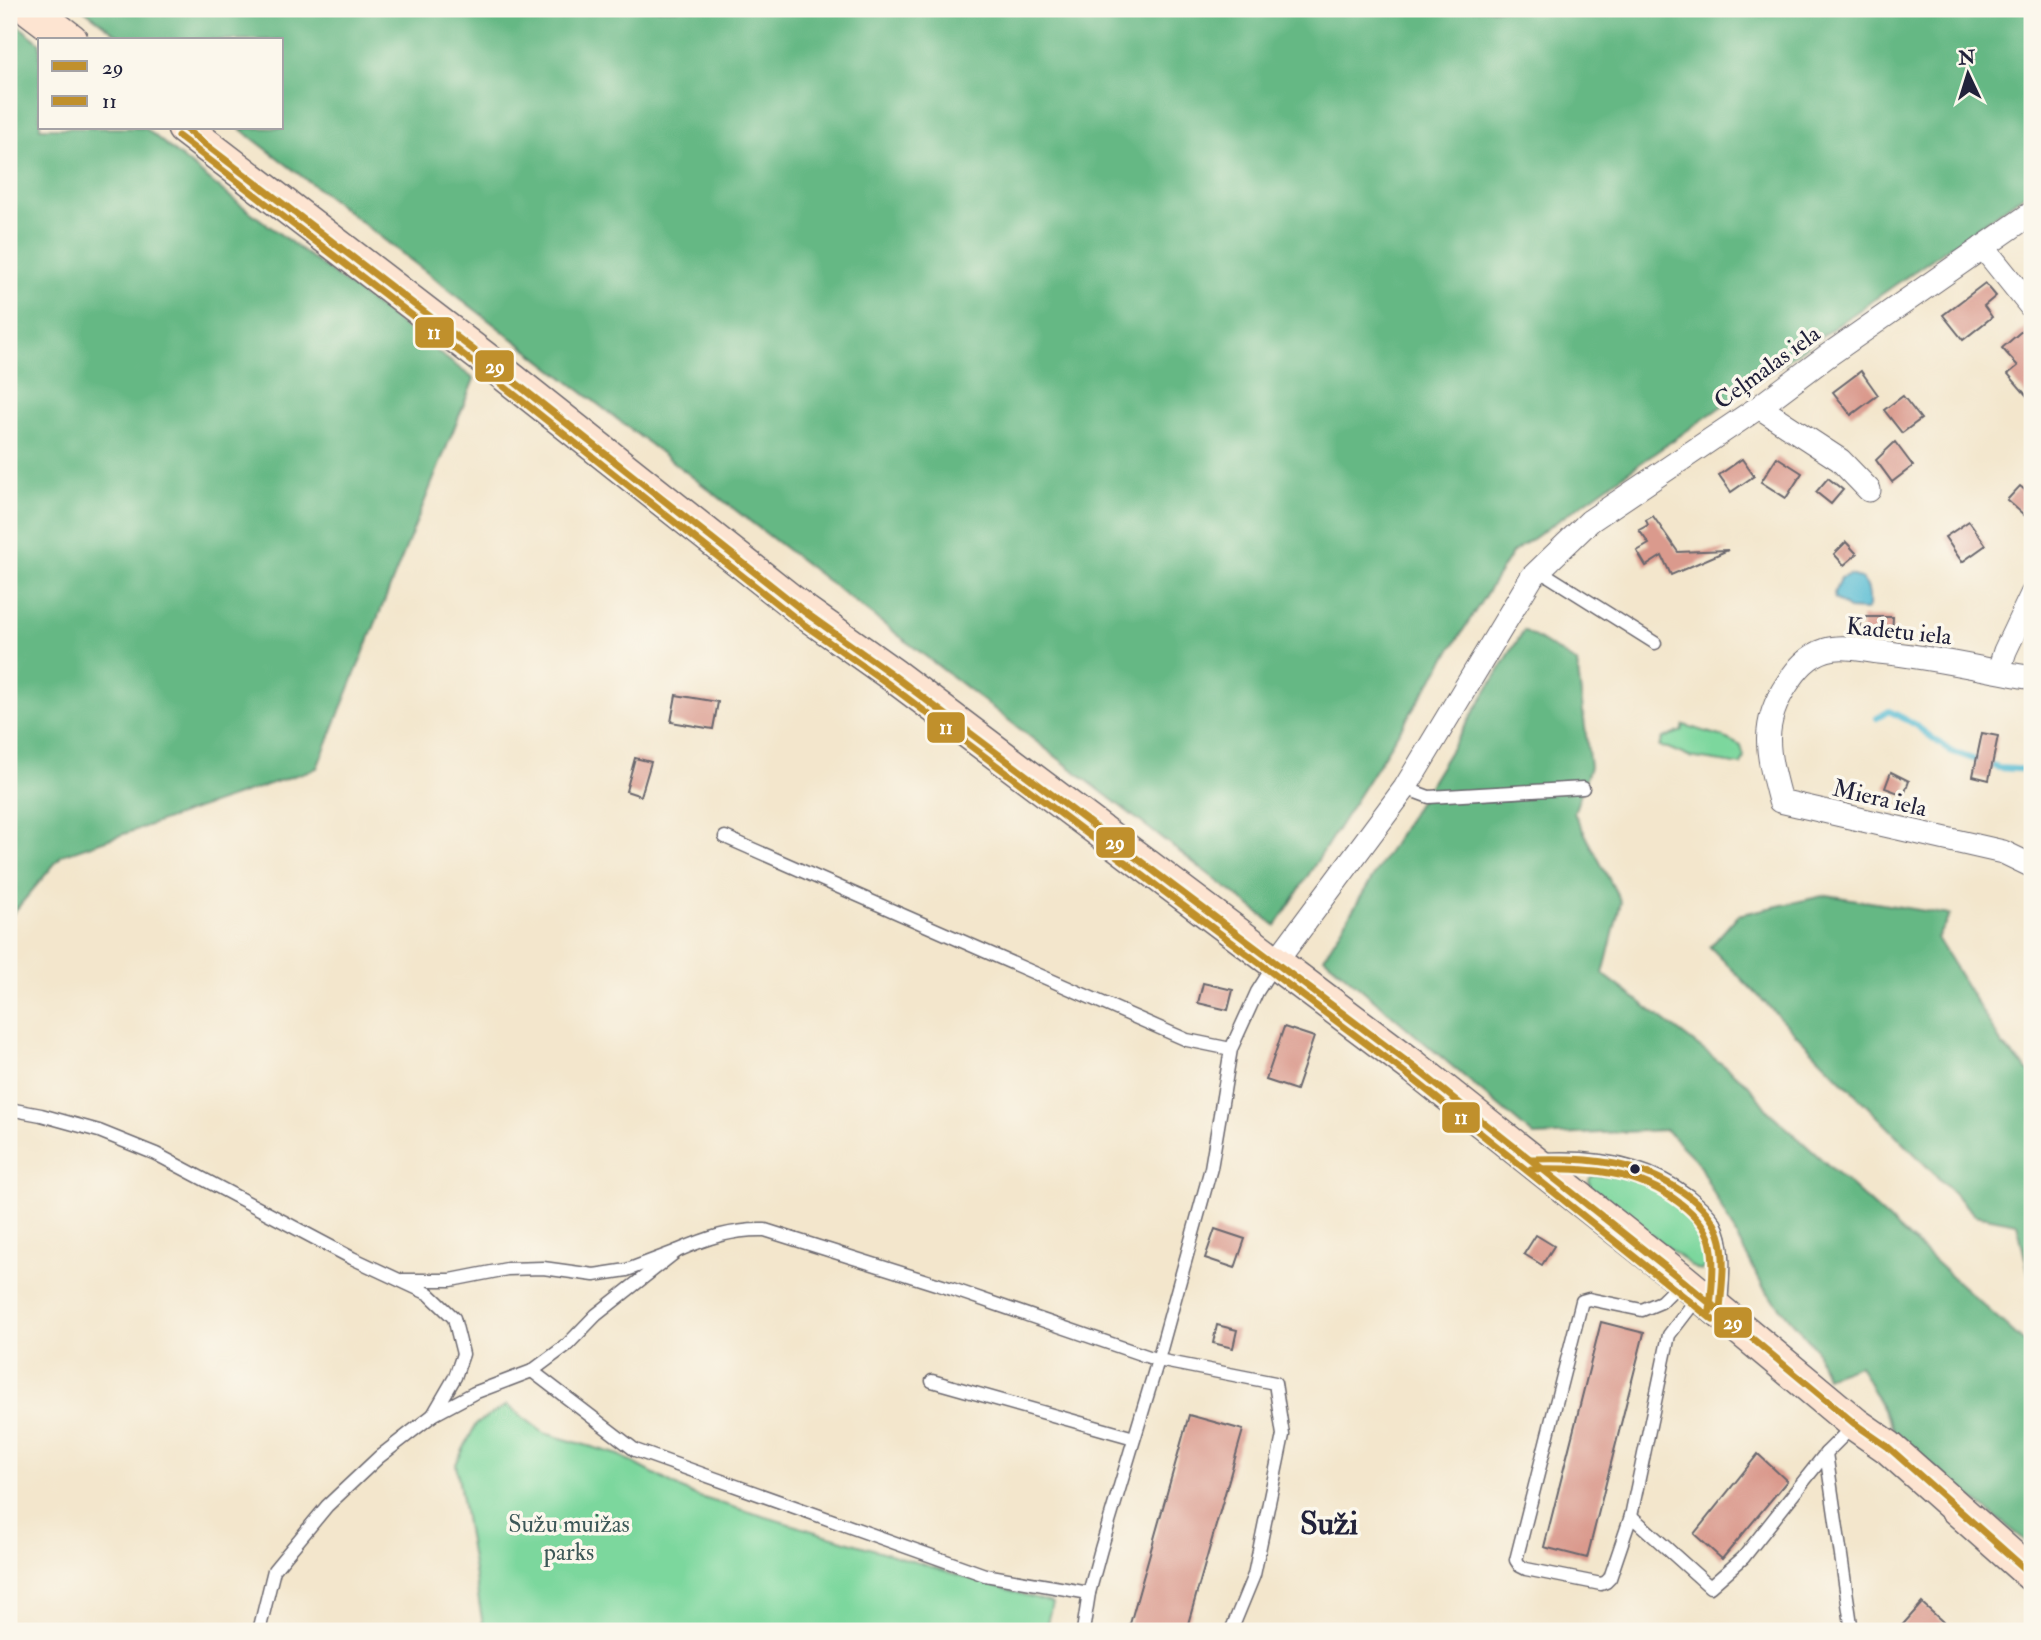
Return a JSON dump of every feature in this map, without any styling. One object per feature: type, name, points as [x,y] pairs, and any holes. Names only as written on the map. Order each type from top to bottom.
[{"type":"main road","points":[[30,9],[68,38]]},
{"type":"main road","points":[[187,130],[488,361],[806,613],[893,675],[1414,1067],[1701,1296],[1855,1424],[1888,1447],[2032,1576]]},
{"type":"street","name":"Ceļmalas iela","points":[[1275,963],[1405,788],[1532,577],[1539,570],[1590,521],[1759,407],[1827,356],[2032,213]]},
{"type":"street","points":[[1983,247],[2032,308]]},
{"type":"street","points":[[1759,407],[1840,460],[1869,490]]},
{"type":"street","points":[[1999,670],[2032,594]]},
{"type":"street","name":"Kadetu iela","points":[[1767,735],[1774,704],[1801,664],[1827,650],[1855,649],[1910,655],[2032,678]]},
{"type":"street","name":"Miera iela","points":[[1767,735],[1772,772],[1780,801],[2003,852],[2032,866]]},
{"type":"lane","points":[[1539,570],[1655,643]]},
{"type":"lane","points":[[1405,788],[1429,797],[1583,788]]},
{"type":"lane","points":[[725,837],[1187,1040],[1231,1049]]},
{"type":"lane","points":[[1083,1631],[1089,1593],[1211,1168],[1231,1049],[1257,992],[1275,963]]},
{"type":"lane","points":[[9,1109],[99,1131],[156,1154],[352,1258],[429,1294],[454,1318],[463,1354],[455,1377],[433,1415]]},
{"type":"lane","points":[[1531,1160],[1569,1157],[1620,1163],[1640,1169],[1681,1190],[1700,1206],[1714,1222],[1721,1240],[1701,1296],[1669,1335],[1631,1516],[1611,1578],[1601,1584],[1520,1566],[1516,1560],[1583,1301],[1589,1299],[1642,1310],[1661,1302],[1701,1296]]},
{"type":"lane","points":[[402,1280],[451,1280],[507,1269],[543,1268],[594,1275],[627,1270],[711,1236],[741,1229],[765,1230],[952,1289],[1158,1360],[1275,1383],[1283,1435],[1254,1575],[1231,1631]]},
{"type":"lane","points":[[259,1631],[274,1570],[327,1506],[379,1457],[433,1415],[474,1393],[532,1371],[567,1345],[596,1315],[677,1251]]},
{"type":"lane","points":[[532,1371],[635,1450],[985,1575],[1089,1593]]},
{"type":"lane","points":[[932,1381],[1134,1438]]},
{"type":"lane","points":[[1631,1516],[1710,1587],[1743,1558],[1826,1453],[1855,1424]]},
{"type":"lane","points":[[1826,1453],[1852,1631]]},
{"type":"green space","points":[[83,9],[2032,9],[2032,189],[1512,553],[1276,926],[242,130],[284,130],[284,38],[121,38]]},
{"type":"green space","points":[[9,18],[38,41],[38,130],[147,130],[233,199],[474,379],[317,768],[62,855],[9,918]]},
{"type":"green space","points":[[1524,630],[1577,663],[1590,767],[1574,813],[1621,902],[1603,974],[1748,1084],[1768,1111],[2032,1349],[2032,1546],[1898,1438],[1859,1365],[1826,1377],[1815,1348],[1763,1287],[1697,1161],[1666,1130],[1534,1136],[1324,957]]},
{"type":"green space","points":[[1684,725],[1723,737],[1741,746],[1744,757],[1741,765],[1689,757],[1659,747],[1663,738],[1682,731]]},
{"type":"green space","points":[[1827,895],[1950,915],[1937,938],[2003,1046],[2032,1074],[2032,1278],[2029,1275],[2017,1223],[1975,1215],[1710,947],[1738,915]]},
{"type":"green space","points":[[1611,1175],[1646,1182],[1690,1211],[1703,1229],[1706,1264],[1701,1271],[1590,1187],[1589,1180],[1592,1176]]},
{"type":"green space","name":"Sužu muižas parks","points":[[507,1405],[544,1433],[619,1455],[693,1495],[1052,1603],[1045,1631],[484,1631],[456,1464],[476,1424]]},
{"type":"water","points":[[1849,575],[1864,582],[1868,590],[1869,607],[1866,610],[1849,609],[1835,599],[1834,594],[1840,578]]},
{"type":"building","points":[[1985,283],[1996,296],[1984,306],[1992,317],[1963,340],[1943,315]]},
{"type":"building","points":[[2032,322],[2032,402],[2008,374],[2018,366],[2002,348]]},
{"type":"building","points":[[1861,371],[1878,395],[1851,415],[1833,392]]},
{"type":"building","points":[[1903,396],[1921,419],[1902,433],[1884,410]]},
{"type":"building","points":[[1895,442],[1913,466],[1892,482],[1876,460]]},
{"type":"building","points":[[1777,457],[1802,473],[1786,498],[1761,482]]},
{"type":"building","points":[[1742,459],[1754,476],[1731,492],[1719,475]]},
{"type":"building","points":[[1828,478],[1843,490],[1831,504],[1816,492]]},
{"type":"building","points":[[2020,486],[2032,496],[2032,522],[2007,500]]},
{"type":"building","points":[[1653,516],[1678,552],[1728,550],[1671,575],[1662,556],[1646,566],[1637,551],[1649,544],[1639,530],[1648,525],[1646,520]]},
{"type":"building","points":[[1969,521],[1986,545],[1962,562],[1945,537]]},
{"type":"building","points":[[1846,542],[1857,554],[1844,565],[1834,554]]},
{"type":"building","points":[[1861,617],[1893,617],[1892,634],[1861,633]]},
{"type":"building","points":[[676,695],[718,702],[713,729],[671,722]]},
{"type":"building","points":[[1982,733],[1998,736],[1989,780],[1973,776]]},
{"type":"building","points":[[635,758],[651,762],[641,796],[626,791]]},
{"type":"building","points":[[1891,772],[1909,781],[1904,795],[1885,788]]},
{"type":"building","points":[[1203,983],[1233,990],[1228,1010],[1198,1003]]},
{"type":"building","points":[[1284,1027],[1314,1037],[1296,1090],[1266,1080]]},
{"type":"building","points":[[1215,1229],[1245,1239],[1235,1268],[1205,1258]]},
{"type":"building","points":[[1536,1235],[1554,1246],[1542,1265],[1524,1254]]},
{"type":"building","points":[[1601,1322],[1644,1333],[1587,1558],[1544,1547]]},
{"type":"building","points":[[1217,1325],[1237,1330],[1233,1348],[1213,1343]]},
{"type":"building","points":[[1189,1415],[1243,1430],[1186,1631],[1128,1631]]},
{"type":"building","points":[[1758,1454],[1787,1481],[1722,1559],[1694,1534]]},
{"type":"building","points":[[1922,1603],[1953,1631],[1897,1631]]},
{"type":"waterway","points":[[1877,718],[1889,711],[1911,722],[1950,751],[1999,768],[2032,770]]},
{"type":"transit line","name":"29","points":[[187,130],[488,361],[806,613],[893,675],[1414,1067],[1682,1280],[1855,1424],[1888,1447],[2032,1575]]},
{"type":"transit line","name":"11","points":[[178,136],[482,369],[799,621],[887,683],[1408,1075],[1713,1320]]},
{"type":"transit line","name":"29","points":[[1531,1159],[1574,1159],[1615,1164],[1654,1176],[1691,1198],[1710,1217],[1721,1241],[1723,1268],[1720,1312]]},
{"type":"transit line","name":"11","points":[[1531,1169],[1590,1170],[1628,1177],[1664,1192],[1681,1204],[1698,1220],[1710,1241],[1713,1267],[1710,1311]]},
{"type":"district","name":"Suži","points":[[1329,1523]]}]
